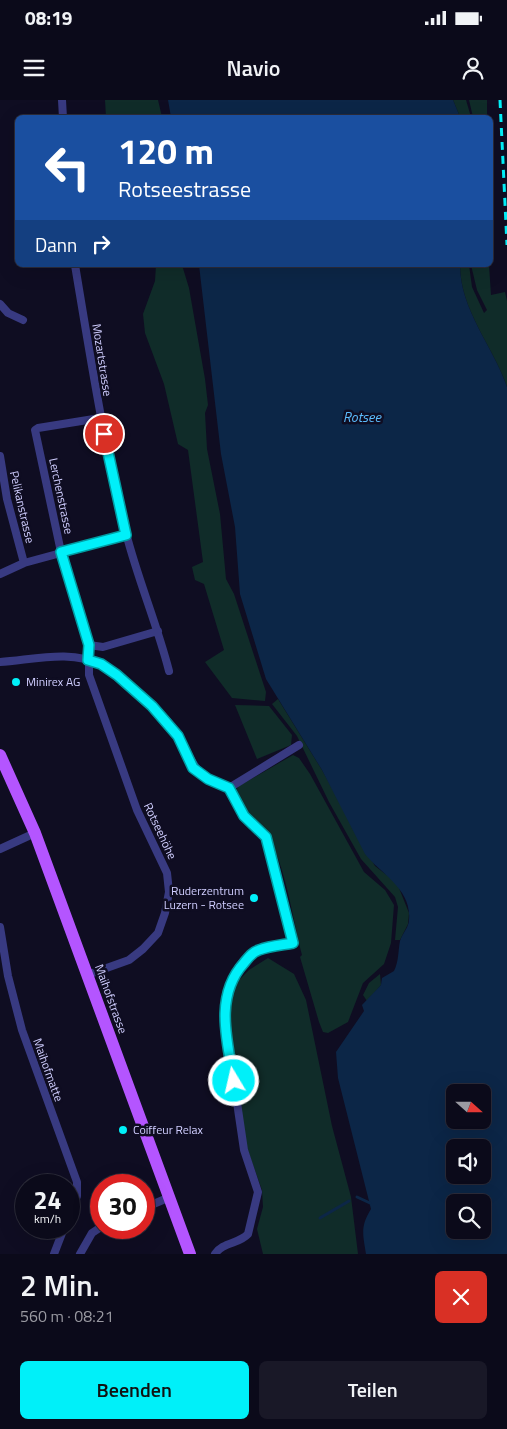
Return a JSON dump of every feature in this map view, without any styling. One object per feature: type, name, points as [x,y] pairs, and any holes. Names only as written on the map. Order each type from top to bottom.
[{"type":"main road","name":"Maihofstrasse","points":[[0,755],[35,833],[190,1254]]},
{"type":"street","points":[[62,100],[63,115]]},
{"type":"street","name":"Mozartstrasse","points":[[75,267],[100,418],[126,535],[158,631],[169,671]]},
{"type":"street","points":[[0,304],[8,313],[22,320]]},
{"type":"street","name":"Lerchenstrasse","points":[[88,660],[89,645],[61,552],[35,430],[100,418]]},
{"type":"street","name":"Pelikanstrasse","points":[[0,456],[7,499],[24,563]]},
{"type":"street","points":[[0,574],[24,563],[126,535]]},
{"type":"street","points":[[89,645],[103,647],[158,631]]},
{"type":"street","points":[[0,662],[74,656],[101,664],[117,675],[152,706],[178,736],[198,772],[229,788],[244,816],[266,837],[293,943],[258,950],[252,954],[237,970],[227,991],[224,1011],[243,1141],[258,1192],[248,1234],[244,1238],[222,1247],[215,1254]]},
{"type":"street","name":"Rotseehöhe","points":[[87,975],[129,960],[158,933],[165,913],[169,892],[167,873],[137,810],[89,674],[88,660]]},
{"type":"street","points":[[229,788],[299,745]]},
{"type":"street","points":[[0,849],[35,833]]},
{"type":"street","name":"Maihofmatte","points":[[0,927],[8,976],[22,1030],[74,1174]]},
{"type":"street","points":[[155,1203],[170,1197]]},
{"type":"street","points":[[80,1254],[90,1236]]},
{"type":"street","points":[[54,1254],[60,1239]]},
{"type":"green space","points":[[105,100],[158,100],[162,115],[106,115]]},
{"type":"green space","points":[[453,100],[466,100],[470,115],[459,115]]},
{"type":"green space","points":[[469,100],[487,100],[487,115],[473,115]]},
{"type":"green space","points":[[156,267],[183,267],[189,288],[205,379],[208,405],[205,413],[207,449],[220,514],[226,579],[234,594],[266,692],[265,701],[232,698],[205,662],[224,650],[204,584],[195,580],[192,567],[203,562],[188,450],[178,444],[164,384],[145,333],[143,314],[155,281]]},
{"type":"green space","points":[[460,267],[469,267],[472,287],[484,313],[487,310],[477,290],[471,267],[489,267],[491,295],[505,292],[507,301],[507,387],[471,313],[461,281]]},
{"type":"green space","points":[[278,699],[322,770],[375,866],[397,883],[409,913],[408,924],[400,940],[395,940],[398,907],[395,897],[361,859],[329,802],[297,736],[272,704]]},
{"type":"green space","points":[[235,705],[269,706],[292,735],[291,745],[257,759]]},
{"type":"green space","points":[[293,755],[299,758],[310,774],[364,872],[385,890],[394,905],[391,943],[384,964],[363,983],[348,1022],[328,1033],[323,1032],[319,1022],[300,957],[302,955],[277,856],[268,837],[247,812],[235,791],[239,786]]},
{"type":"green space","points":[[268,958],[294,974],[306,1000],[332,1126],[351,1197],[358,1254],[263,1254],[257,1229],[263,1207],[262,1190],[247,1148],[231,1051],[230,1002],[236,983],[249,970]]},
{"type":"green space","points":[[380,974],[381,985],[367,1001],[363,995],[369,983]]},
{"type":"water","points":[[168,100],[453,100],[459,115],[171,115]]},
{"type":"water","name":"Rotsee","points":[[199,267],[460,267],[461,281],[471,313],[507,387],[507,1254],[366,1254],[363,1231],[365,1221],[371,1209],[338,1078],[336,1052],[364,1011],[362,1005],[381,985],[382,978],[394,971],[398,960],[400,941],[409,923],[409,909],[401,891],[365,854],[322,770],[266,679],[240,594],[235,527],[221,454]]},
{"type":"waterway","points":[[357,1197],[370,1203]]},
{"type":"waterway","points":[[320,1218],[349,1201]]},
{"type":"railway","points":[[500,100],[507,245]]},
{"type":"place","name":"Minirex AG","points":[[16,682]]},
{"type":"place","name":"Ruderzentrum Luzern - Rotsee","points":[[254,898]]},
{"type":"place","name":"Coiffeur Relax","points":[[123,1130]]},
{"type":"route","points":[[104,434],[126,535],[61,552],[89,645],[88,660],[101,664],[117,675],[152,706],[168,722],[178,736],[193,768],[208,779],[229,788],[232,798],[244,816],[266,837],[293,943],[258,950],[252,954],[237,970],[227,991],[224,1011],[234,1081]]}]
